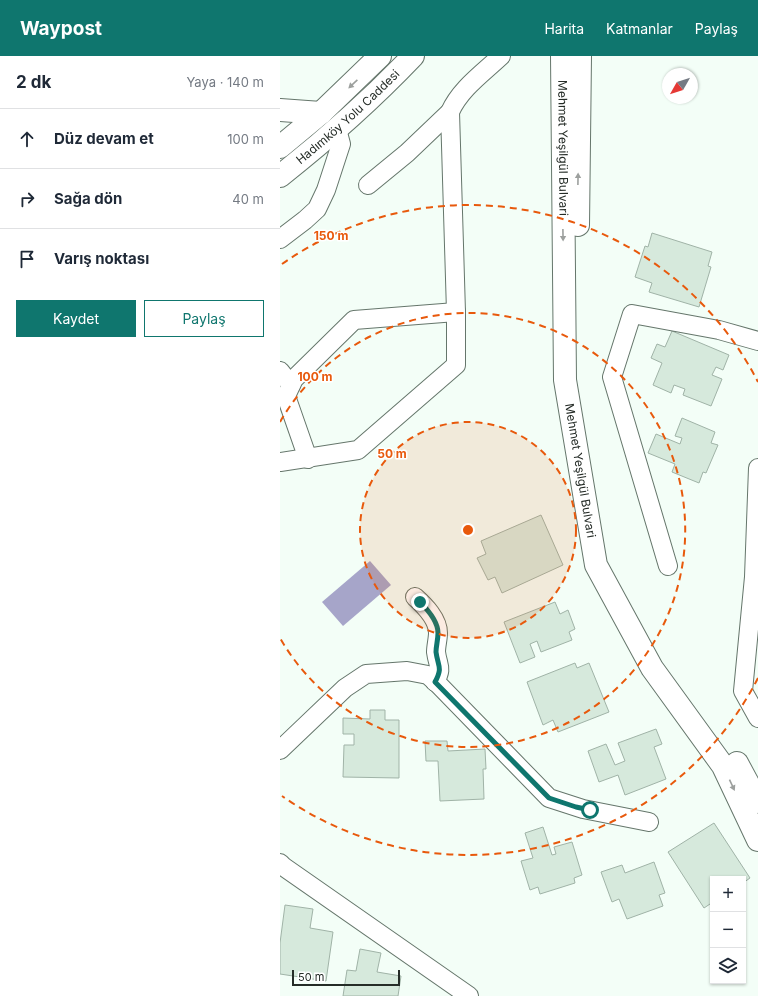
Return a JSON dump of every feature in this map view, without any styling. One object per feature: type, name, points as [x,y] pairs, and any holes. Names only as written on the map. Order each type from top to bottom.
[{"type":"main road","name":"Hadımköy Yolu Caddesi","points":[[280,147],[321,113],[380,56]]},
{"type":"main road","name":"Hadımköy Yolu Caddesi","points":[[280,176],[306,156],[372,98],[413,56]]},
{"type":"main road","name":"Mehmet Yeşilgül Bulvari","points":[[562,56],[565,380],[596,565],[652,668],[723,766],[758,840]]},
{"type":"main road","name":"Mehmet Yeşilgül Bulvari","points":[[580,56],[578,379],[609,560],[663,661],[734,758],[758,802]]},
{"type":"main road","points":[[280,110],[321,113]]},
{"type":"street","points":[[368,185],[407,153],[450,112],[465,88],[501,56]]},
{"type":"street","points":[[280,462],[308,459],[358,450],[456,365],[456,312],[450,112]]},
{"type":"street","points":[[280,239],[317,209],[326,190],[341,144],[337,129]]},
{"type":"street","points":[[308,459],[286,396],[294,379],[354,320],[456,312]]},
{"type":"street","points":[[668,566],[612,377],[632,314],[719,330],[758,341]]},
{"type":"street","points":[[280,371],[291,385]]},
{"type":"street","points":[[758,468],[754,577],[743,691],[758,718]]},
{"type":"street","points":[[415,597],[426,608],[437,625],[438,632],[436,652],[440,673],[435,682]]},
{"type":"street","points":[[280,750],[345,688],[366,674],[407,671],[428,676],[435,682],[549,798],[583,809],[649,822]]},
{"type":"street","points":[[281,866],[469,996]]},
{"type":"water","points":[[370,561],[391,585],[343,626],[322,602]]},
{"type":"building","points":[[652,233],[712,252],[708,266],[711,267],[699,307],[649,292],[652,283],[635,277],[645,246],[648,247]]},
{"type":"building","points":[[672,331],[729,355],[723,370],[716,367],[712,375],[722,379],[711,406],[683,395],[685,389],[674,385],[671,393],[653,385],[662,363],[651,358],[657,344],[665,347]]},
{"type":"building","points":[[682,418],[715,432],[711,443],[718,445],[706,473],[703,472],[699,483],[672,472],[675,464],[648,453],[656,434],[680,444],[682,438],[675,436]]},
{"type":"building","points":[[541,515],[563,565],[502,593],[495,577],[488,580],[477,558],[486,554],[481,541]]},
{"type":"building","points":[[555,602],[560,614],[568,610],[575,629],[569,632],[572,640],[541,652],[537,641],[530,644],[535,657],[520,663],[504,622]]},
{"type":"building","points":[[575,663],[577,668],[589,663],[609,712],[558,732],[553,720],[543,725],[527,682]]},
{"type":"building","points":[[370,710],[385,710],[385,720],[399,720],[399,778],[343,777],[344,745],[354,745],[354,734],[343,734],[343,718],[370,719]]},
{"type":"building","points":[[656,729],[662,744],[654,747],[666,779],[625,795],[618,775],[599,782],[588,751],[606,744],[615,765],[625,761],[618,743]]},
{"type":"building","points":[[425,741],[447,741],[448,751],[485,749],[486,769],[483,769],[484,799],[440,801],[438,761],[426,761]]},
{"type":"building","points":[[714,823],[750,878],[746,881],[746,876],[710,876],[710,904],[704,908],[668,852]]},
{"type":"building","points":[[543,827],[552,855],[556,854],[554,847],[572,842],[582,875],[574,878],[575,883],[540,894],[538,887],[530,890],[521,861],[533,858],[525,833]]},
{"type":"building","points":[[654,862],[665,893],[659,895],[663,906],[627,919],[619,899],[612,902],[601,872],[622,865],[625,873]]},
{"type":"building","points":[[285,905],[313,909],[310,928],[333,932],[326,981],[280,974],[280,943]]},
{"type":"building","points":[[360,949],[381,953],[377,972],[401,976],[398,996],[343,996],[347,970],[356,971]]},
{"type":"route","points":[[420,602],[426,608],[437,625],[438,632],[436,652],[440,673],[435,682],[549,798],[590,810]]}]
